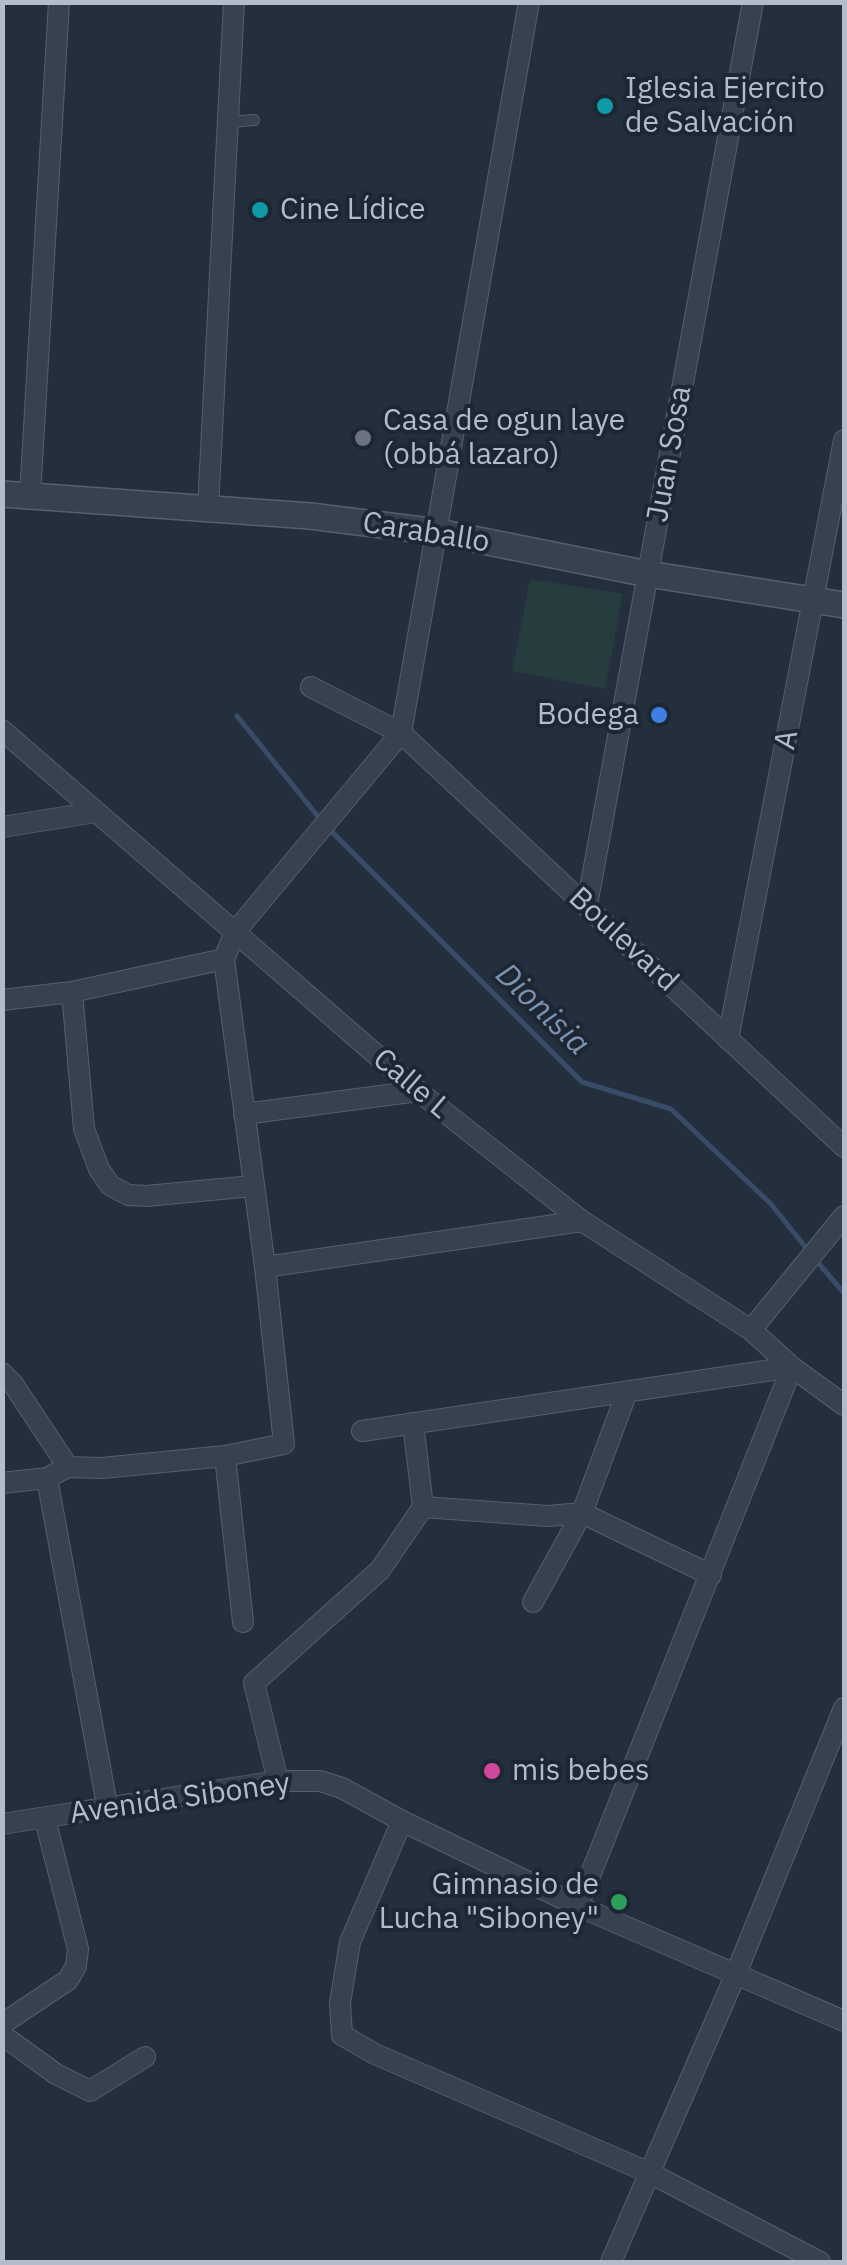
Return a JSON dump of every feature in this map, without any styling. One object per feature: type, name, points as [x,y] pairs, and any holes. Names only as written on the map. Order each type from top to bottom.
[{"type":"street","points":[[30,496],[59,2]]},
{"type":"street","points":[[208,508],[234,2]]},
{"type":"street","points":[[2,1482],[47,1478],[68,1467],[102,1468],[225,1456],[284,1444],[224,959],[235,932],[401,733],[529,2]]},
{"type":"street","name":"Juan Sosa","points":[[587,906],[753,2]]},
{"type":"street","name":"A","points":[[728,1039],[844,440]]},
{"type":"street","name":"Caraballo","points":[[2,494],[310,516],[438,532],[648,574],[844,605]]},
{"type":"street","name":"Boulevard","points":[[311,687],[401,733],[844,1148]]},
{"type":"street","name":"Calle L","points":[[2,730],[418,1091],[582,1221],[751,1330],[844,1406]]},
{"type":"street","points":[[2,827],[96,812]]},
{"type":"street","points":[[2,1000],[72,992],[224,959]]},
{"type":"street","points":[[72,992],[84,1129],[99,1169],[110,1185],[128,1195],[146,1196],[254,1186]]},
{"type":"street","points":[[244,1114],[418,1091]]},
{"type":"street","points":[[751,1330],[844,1216]]},
{"type":"street","points":[[265,1267],[582,1221]]},
{"type":"street","points":[[362,1431],[792,1367],[578,1906]]},
{"type":"street","points":[[2,1373],[14,1384],[68,1467]]},
{"type":"street","points":[[534,1602],[582,1513],[627,1392]]},
{"type":"street","points":[[278,1782],[254,1683],[380,1570],[423,1507],[413,1423]]},
{"type":"street","points":[[225,1456],[243,1622]]},
{"type":"street","points":[[47,1478],[107,1806]]},
{"type":"street","points":[[423,1507],[548,1516],[582,1513],[711,1574]]},
{"type":"street","points":[[612,2262],[736,1976],[844,1708]]},
{"type":"street","name":"Avenida Siboney","points":[[2,1824],[278,1782],[320,1781],[342,1788],[578,1906],[844,2021]]},
{"type":"street","points":[[2,2024],[68,1980],[76,1966],[78,1949],[45,1818]]},
{"type":"street","points":[[402,1821],[350,1942],[340,2002],[342,2034],[375,2054],[650,2173],[820,2262]]},
{"type":"street","points":[[2,2035],[56,2074],[90,2090],[145,2057]]},
{"type":"lane","points":[[230,122],[254,120]]},
{"type":"green space","points":[[530,579],[623,594],[605,689],[512,671]]},
{"type":"waterway","name":"Dionisia","points":[[237,716],[320,819]]},
{"type":"waterway","name":"Dionisia","points":[[327,827],[582,1082],[671,1109],[771,1204],[807,1249]]},
{"type":"waterway","name":"Dionisia","points":[[814,1258],[844,1293]]},
{"type":"place","name":"Iglesia Ejercito de Salvación","points":[[605,106]]},
{"type":"place","name":"Cine Lídice","points":[[260,210]]},
{"type":"place","name":"Casa de ogun laye (obbá lazaro)","points":[[363,438]]},
{"type":"place","name":"Bodega","points":[[659,715]]},
{"type":"place","name":"mis bebes","points":[[492,1771]]},
{"type":"place","name":"Gimnasio de Lucha \"Siboney\"","points":[[619,1902]]}]
